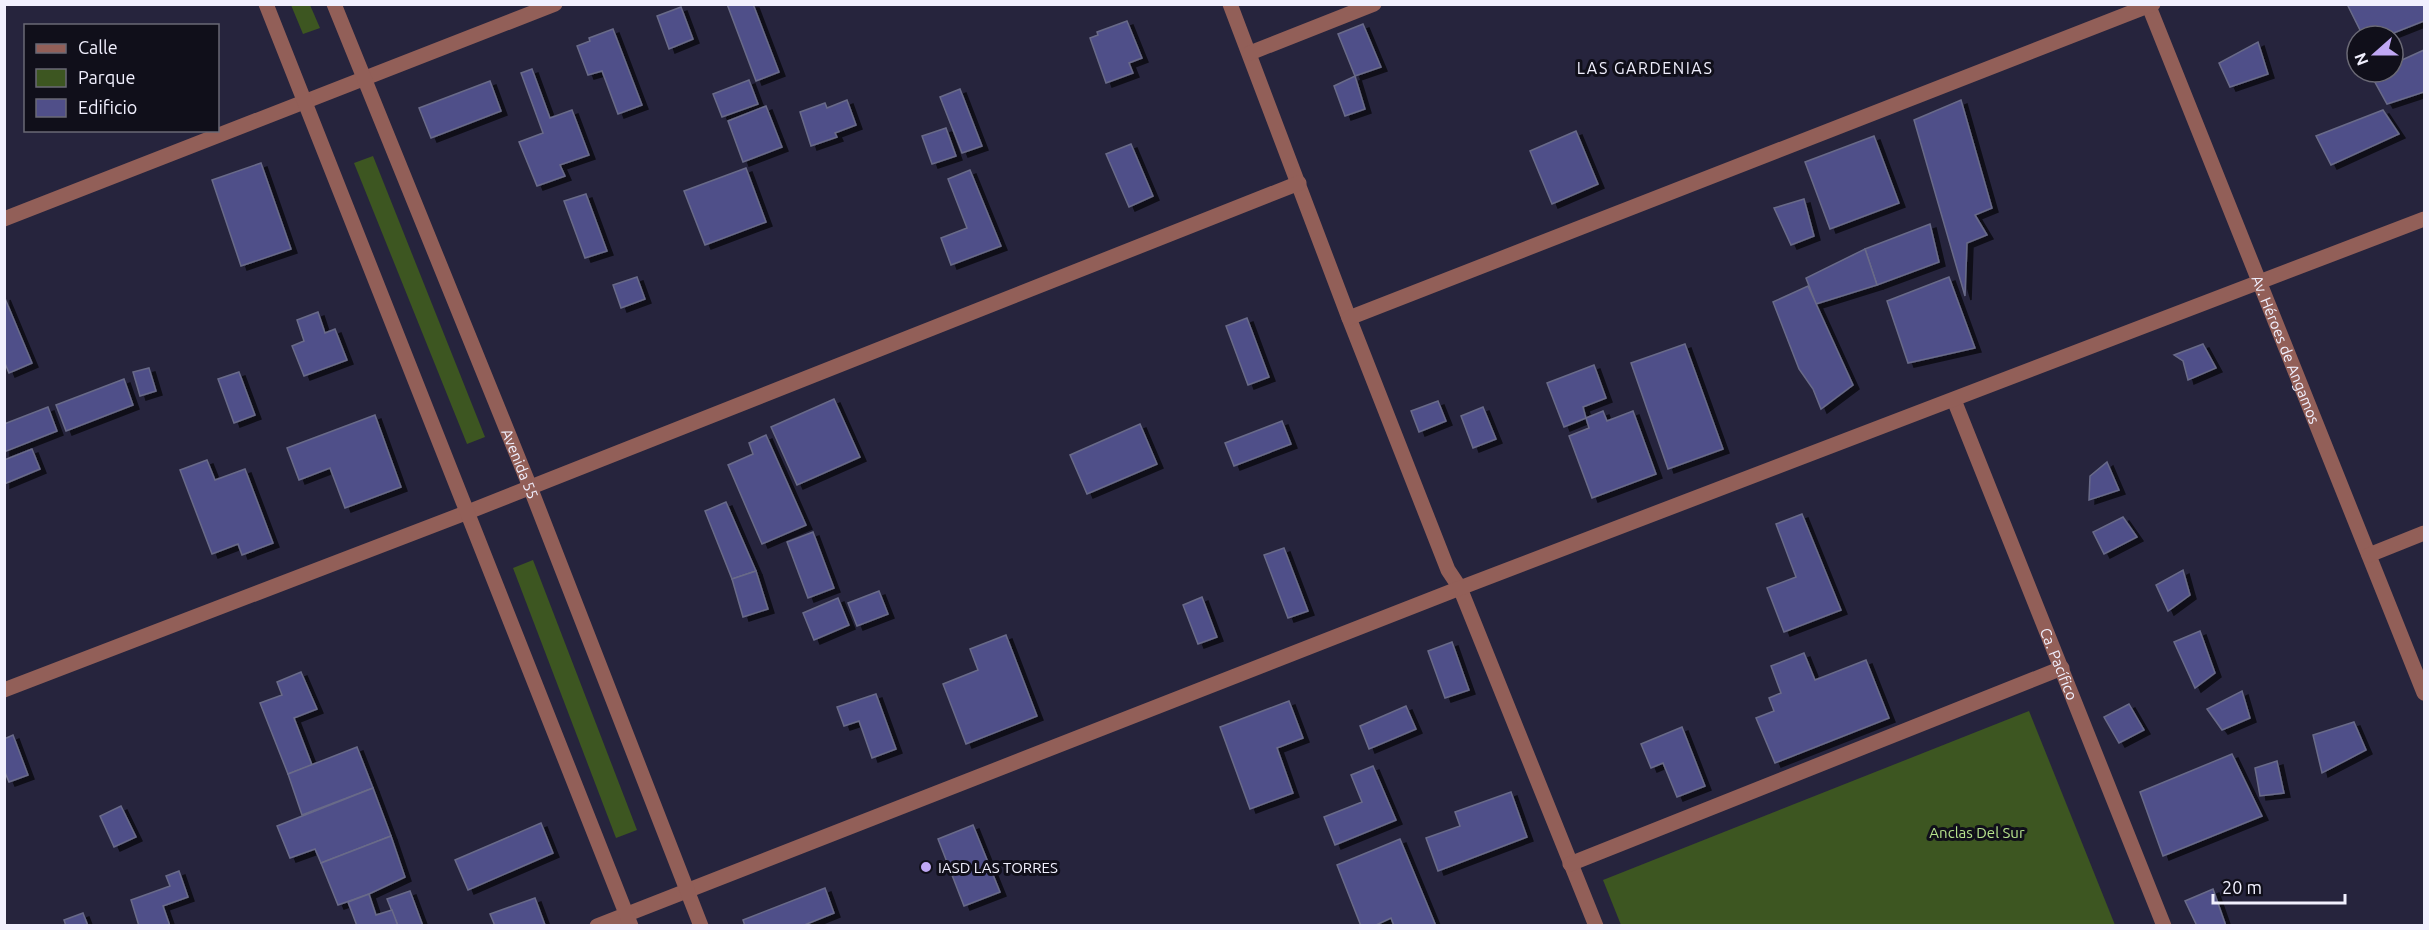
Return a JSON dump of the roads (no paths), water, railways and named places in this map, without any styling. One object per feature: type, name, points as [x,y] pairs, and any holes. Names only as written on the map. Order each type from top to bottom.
[{"type":"street","points":[[266,4],[629,920]]},
{"type":"street","name":"Avenida 55","points":[[334,4],[530,487],[701,926]]},
{"type":"street","points":[[4,219],[555,4]]},
{"type":"street","points":[[1230,4],[1349,318],[1448,570],[1460,588],[1592,924]]},
{"type":"street","points":[[1250,53],[1374,4]]},
{"type":"street","points":[[1349,318],[2150,5]]},
{"type":"street","name":"Av. Héroes de Angamos","points":[[2150,5],[2424,693]]},
{"type":"street","points":[[4,690],[468,512],[1299,183]]},
{"type":"street","points":[[597,926],[629,920],[687,890],[1460,588],[2424,219]]},
{"type":"street","name":"Ca. Pacífico","points":[[1953,400],[2164,926]]},
{"type":"street","points":[[2369,555],[2424,533]]},
{"type":"street","points":[[1570,864],[2062,668]]},
{"type":"place","name":"IASD LAS TORRES","points":[[926,867]]},
{"type":"district","name":"LAS GARDENIAS","points":[[1645,68]]},
{"type":"park label","name":"Anclas Del Sur","points":[[1977,832]]}]
